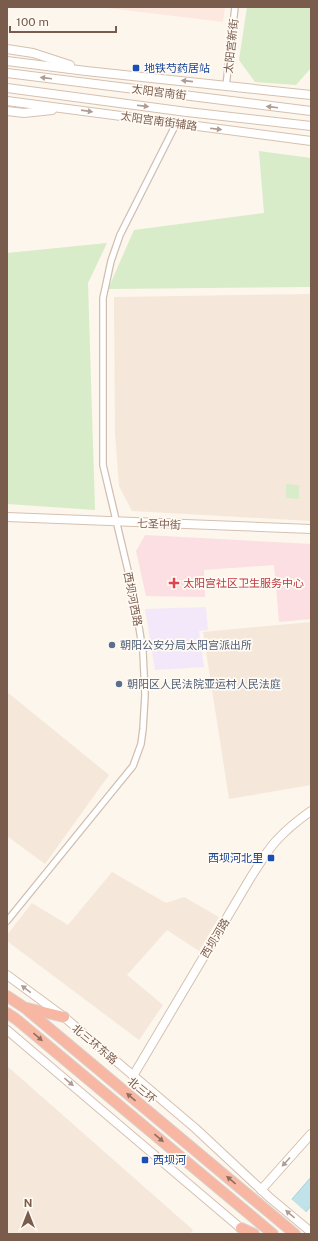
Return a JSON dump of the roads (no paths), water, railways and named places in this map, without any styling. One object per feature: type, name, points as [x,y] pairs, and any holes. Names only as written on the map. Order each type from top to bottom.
[{"type":"highway","name":"北三环","points":[[7,996],[25,1008],[295,1234]]},
{"type":"highway","points":[[25,1008],[64,1017]]},
{"type":"highway","points":[[7,1013],[273,1234]]},
{"type":"highway","points":[[245,1231],[254,1234]]},
{"type":"street","name":"太阳宫新街","points":[[226,86],[235,7]]},
{"type":"street","points":[[7,49],[33,52],[86,70]]},
{"type":"street","points":[[7,60],[311,95]]},
{"type":"street","name":"太阳宫南街","points":[[7,73],[311,111]]},
{"type":"street","name":"太阳宫南街","points":[[7,88],[187,112],[311,126]]},
{"type":"street","name":"太阳宫南街辅路","points":[[7,101],[70,108],[176,124],[311,141]]},
{"type":"street","points":[[7,111],[24,113],[70,108]]},
{"type":"street","points":[[176,124],[187,112]]},
{"type":"street","name":"西坝河西路","points":[[7,921],[133,766],[141,744],[145,695],[143,652],[134,596],[103,465],[103,298],[111,260],[120,235],[176,124]]},
{"type":"street","name":"七圣中街","points":[[7,517],[311,529]]},
{"type":"street","name":"西坝河路","points":[[133,1076],[265,855],[280,837],[296,822],[311,811]]},
{"type":"street","name":"北三环东路","points":[[7,975],[64,1017],[195,1128],[261,1190],[311,1232]]},
{"type":"street","points":[[7,1030],[245,1231]]},
{"type":"street","points":[[261,1190],[311,1134]]},
{"type":"water","points":[[311,1177],[311,1206],[287,1234],[262,1234]]},
{"type":"place","name":"地铁芍药居站","points":[[136,68]]},
{"type":"place","name":"太阳宫社区卫生服务中心","points":[[174,583]]},
{"type":"place","name":"朝阳公安分局太阳宫派出所","points":[[112,645]]},
{"type":"place","name":"朝阳区人民法院亚运村人民法庭","points":[[119,684]]},
{"type":"place","name":"西坝河北里","points":[[271,858]]},
{"type":"place","name":"西坝河","points":[[145,1160]]}]
